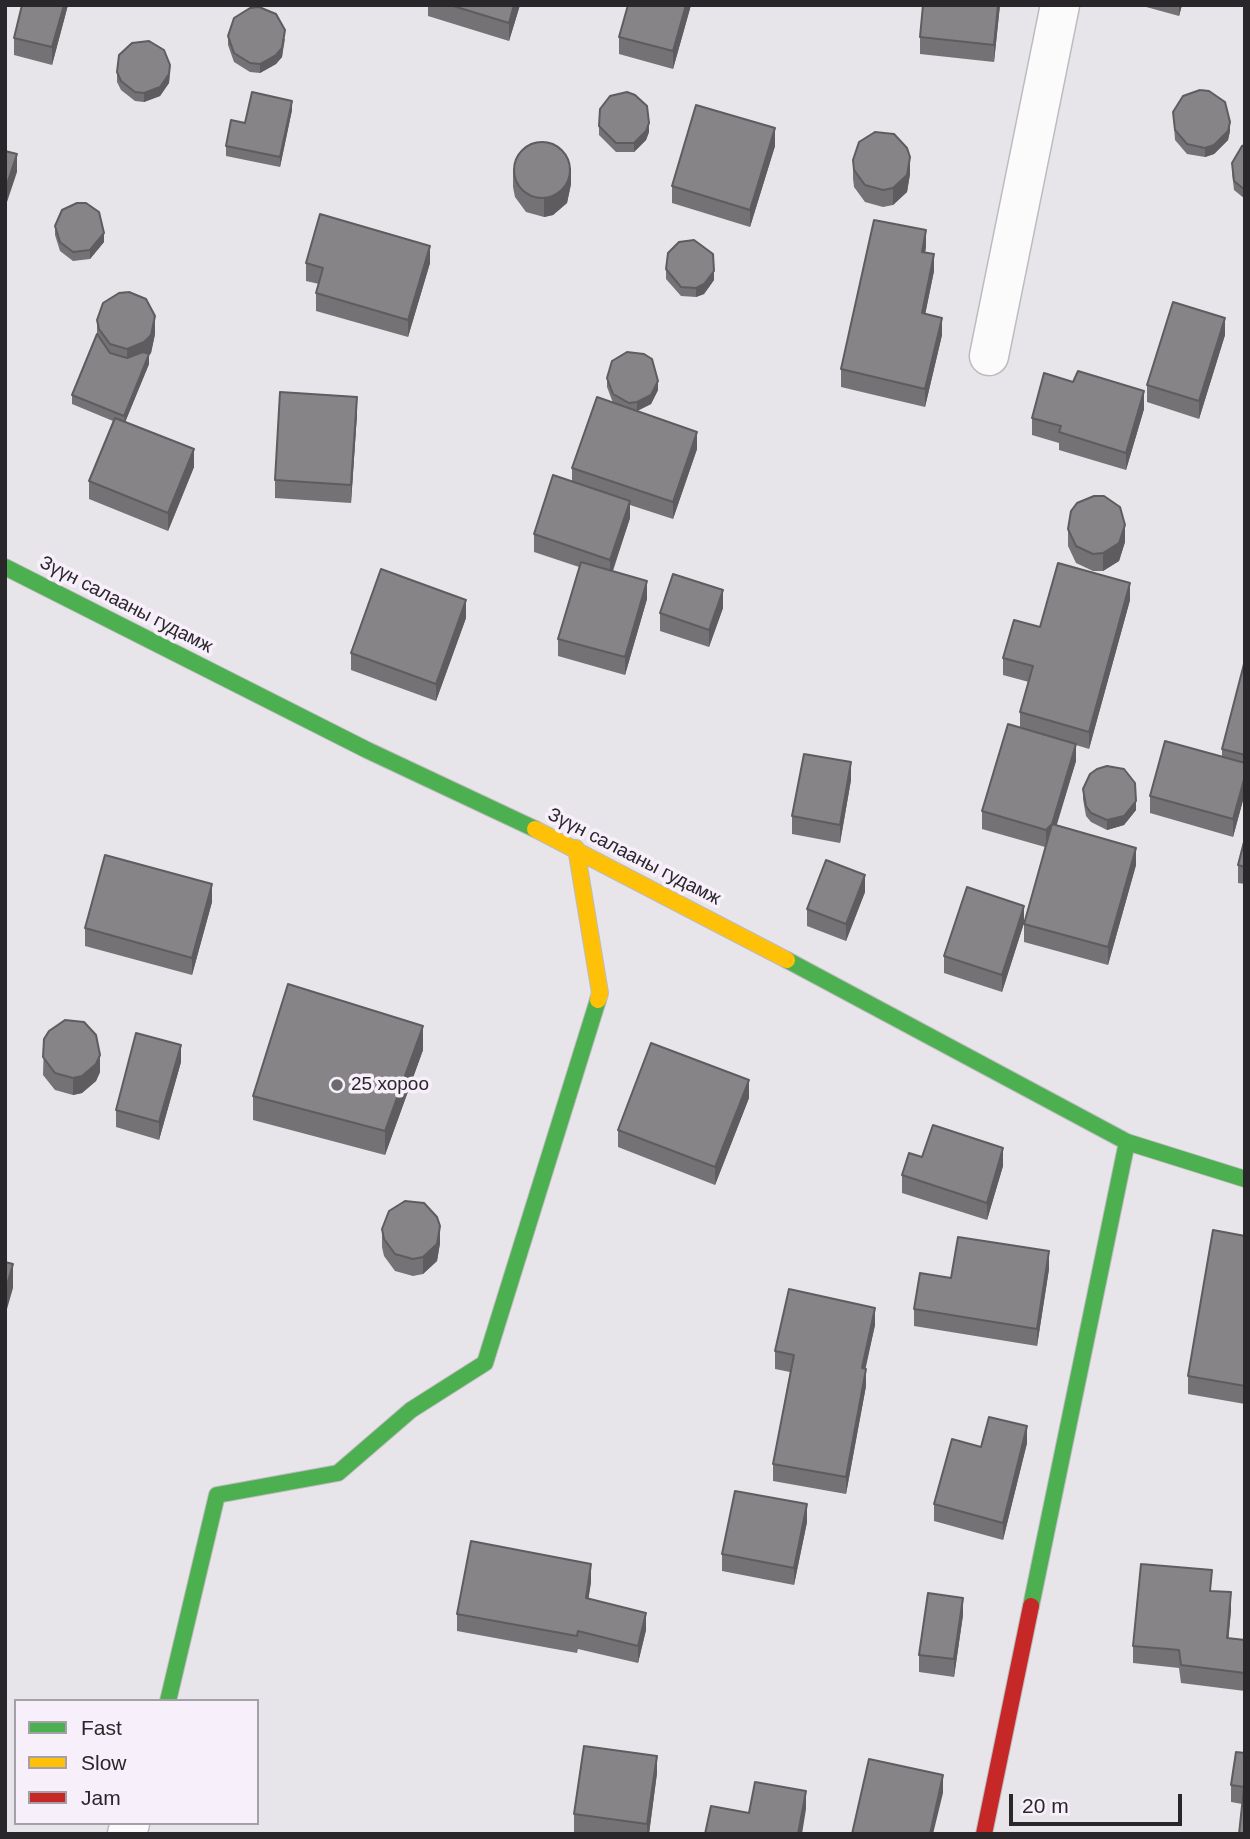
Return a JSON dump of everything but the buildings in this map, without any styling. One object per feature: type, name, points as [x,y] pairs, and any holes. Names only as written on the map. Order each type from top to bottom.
[{"type":"street","points":[[989,356],[1060,5]]},
{"type":"street","name":"Зүүн салааны гудамж","points":[[5,567],[367,750],[576,848],[1127,1142],[1245,1179]]},
{"type":"street","points":[[168,1699],[217,1495],[338,1473],[411,1410],[485,1363],[600,993],[576,848]]},
{"type":"street","points":[[984,1834],[1127,1142]]},
{"type":"traffic: fast","points":[[5,567],[367,750],[535,829]]},
{"type":"traffic: fast","points":[[787,960],[1127,1142],[1245,1179]]},
{"type":"traffic: fast","points":[[168,1699],[217,1495],[338,1473],[411,1410],[485,1363],[598,1000]]},
{"type":"traffic: fast","points":[[1031,1606],[1127,1142]]},
{"type":"traffic: slow","points":[[535,829],[787,960]]},
{"type":"traffic: slow","points":[[576,848],[600,993],[598,1000]]},
{"type":"traffic: jam","points":[[984,1834],[1031,1606]]},
{"type":"place","name":"25 хороо","points":[[337,1085]]}]
